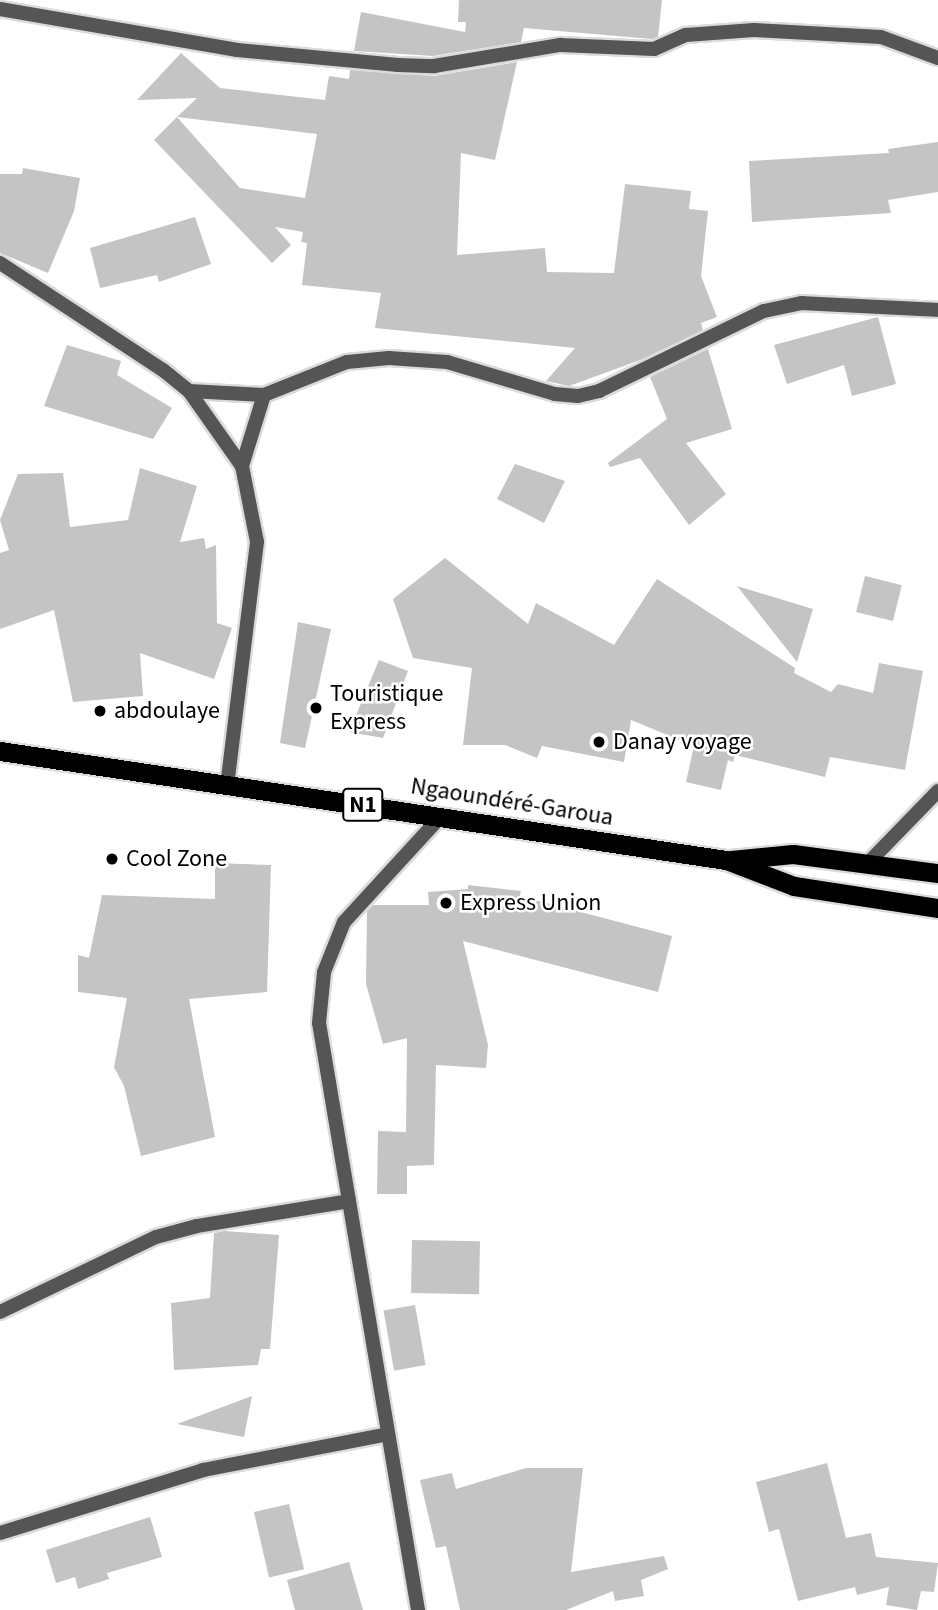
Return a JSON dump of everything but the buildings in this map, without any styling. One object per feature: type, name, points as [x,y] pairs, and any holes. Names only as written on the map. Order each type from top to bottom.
[{"type":"highway","name":"Ngaoundéré-Garoua","points":[[0,751],[726,860],[794,886],[938,908]]},
{"type":"highway","name":"Ngaoundéré-Garoua","points":[[726,860],[793,854],[938,873]]},
{"type":"street","points":[[0,9],[237,50],[398,65],[434,66],[560,45],[654,50],[686,35],[754,30],[881,37],[938,58]]},
{"type":"street","points":[[0,263],[163,370],[189,391],[242,466],[257,542],[227,785]]},
{"type":"street","points":[[189,391],[264,395],[347,362],[389,358],[447,362],[555,394],[578,396],[599,391],[764,312],[802,303],[938,310]]},
{"type":"street","points":[[242,466],[264,395]]},
{"type":"street","points":[[867,864],[938,791]]},
{"type":"street","points":[[418,1610],[319,1023],[324,972],[344,922],[441,816]]},
{"type":"street","points":[[0,1312],[156,1237],[197,1226],[349,1201]]},
{"type":"street","points":[[0,1533],[203,1470],[388,1434]]},
{"type":"place","name":"Touristique Express","points":[[316,708]]},
{"type":"place","name":"abdoulaye","points":[[100,711]]},
{"type":"place","name":"Danay voyage","points":[[599,742]]},
{"type":"place","name":"Cool Zone","points":[[112,859]]},
{"type":"place","name":"Express Union","points":[[446,903]]}]
